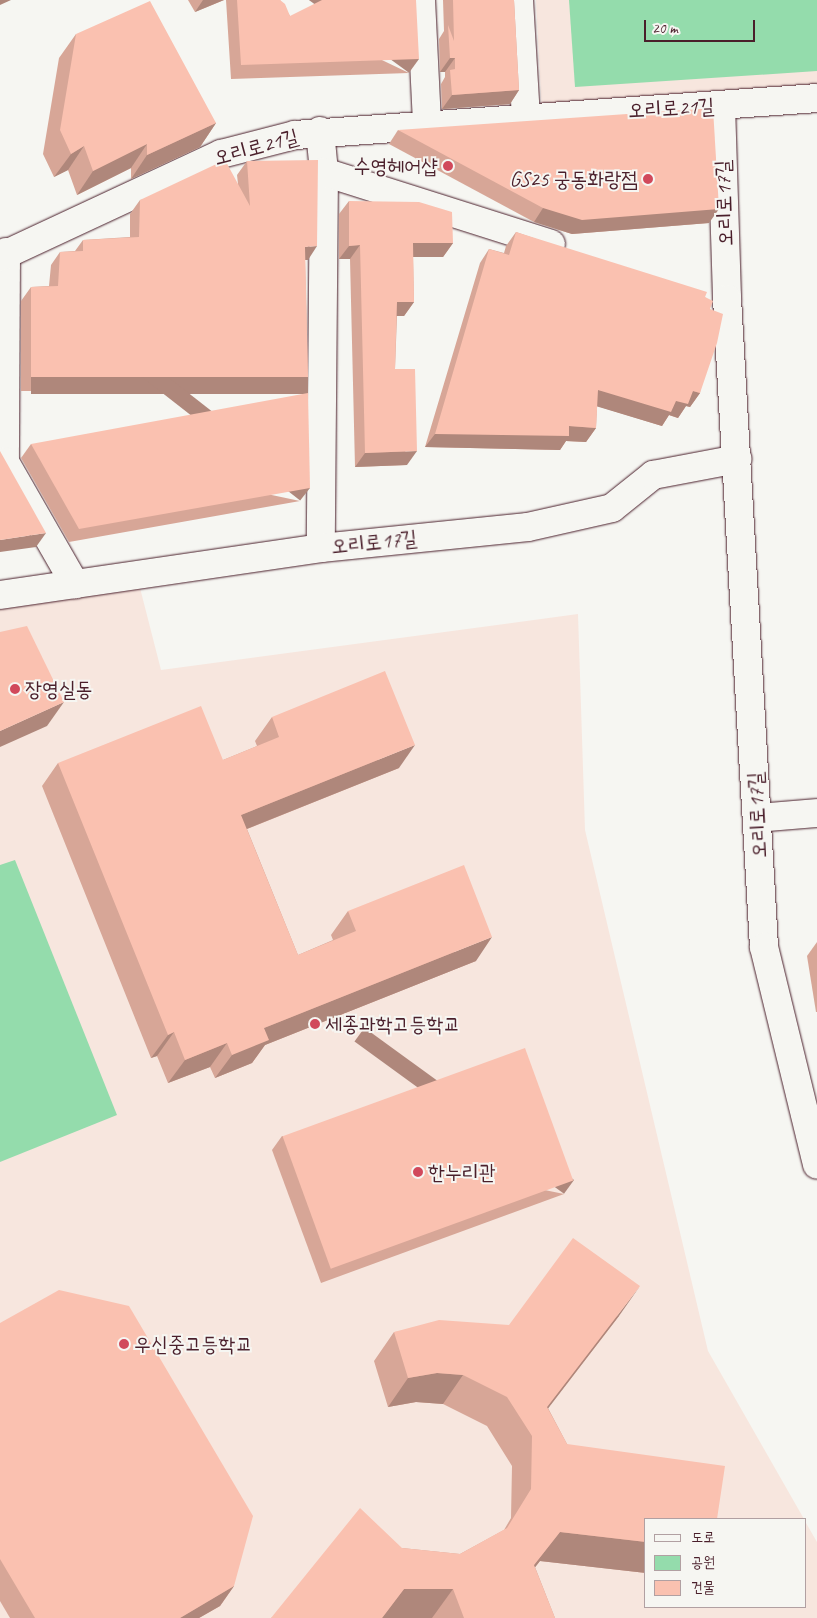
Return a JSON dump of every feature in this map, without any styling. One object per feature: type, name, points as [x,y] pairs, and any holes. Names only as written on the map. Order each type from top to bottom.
[{"type":"street","points":[[421,0],[427,124]]},
{"type":"street","points":[[519,0],[526,117]]},
{"type":"street","name":"오리로21길","points":[[75,584],[5,462],[3,255],[221,154],[320,131],[721,106],[817,98]]},
{"type":"street","name":"오리로17길","points":[[721,106],[727,300],[764,947],[817,1165]]},
{"type":"street","points":[[207,128],[221,154]]},
{"type":"street","points":[[320,131],[324,172],[320,548]]},
{"type":"street","points":[[324,172],[577,252]]},
{"type":"street","points":[[699,291],[727,300]]},
{"type":"street","name":"오리로17길","points":[[0,596],[320,548],[528,527],[612,508],[653,475],[737,459]]},
{"type":"street","points":[[757,818],[817,813]]},
{"type":"shaded area","points":[[536,0],[817,0],[817,98],[542,115]]},
{"type":"shaded area","name":"세종과학고등학교","points":[[139,584],[161,670],[578,614],[585,830],[708,1351],[803,1518],[644,1518],[644,1608],[807,1608],[807,1525],[817,1542],[817,1618],[0,1618],[0,603]]},
{"type":"green space","points":[[569,0],[817,0],[817,71],[575,87]]},
{"type":"green space","points":[[15,860],[117,1115],[0,1162],[0,865]]},
{"type":"building","points":[[237,0],[280,0],[285,4],[290,16],[322,0],[416,0],[419,59],[241,65]]},
{"type":"building","points":[[453,0],[514,0],[519,90],[452,95],[450,70],[455,69],[455,58],[450,58],[448,25],[454,41]]},
{"type":"building","points":[[150,1],[216,123],[147,155],[147,144],[93,171],[84,146],[71,154],[60,130],[76,34]]},
{"type":"building","points":[[713,108],[719,209],[582,220],[543,208],[398,130]]},
{"type":"building","points":[[225,160],[250,206],[247,161],[318,160],[317,246],[305,247],[308,377],[31,377],[31,287],[58,286],[60,252],[83,251],[83,240],[139,237],[140,200]]},
{"type":"building","points":[[349,201],[419,202],[452,212],[453,243],[413,243],[414,302],[397,302],[395,369],[415,369],[417,451],[365,453],[360,245],[349,246]]},
{"type":"building","points":[[516,232],[707,292],[705,297],[713,301],[710,309],[723,314],[717,343],[700,393],[693,391],[688,404],[676,401],[671,412],[598,390],[596,428],[569,426],[569,436],[435,434],[489,249],[509,255]]},
{"type":"building","points":[[308,393],[310,488],[79,529],[31,444]]},
{"type":"building","points":[[0,451],[46,533],[0,540]]},
{"type":"building","points":[[27,626],[64,702],[0,731],[0,632]]},
{"type":"building","points":[[385,671],[415,745],[241,815],[298,955],[356,931],[348,911],[464,865],[492,937],[264,1028],[269,1040],[232,1055],[227,1043],[185,1060],[174,1032],[168,1035],[58,763],[201,706],[223,760],[279,737],[272,717]]},
{"type":"building","name":"한누리관","points":[[525,1048],[573,1180],[331,1269],[283,1136]]},
{"type":"building","points":[[573,1238],[640,1286],[547,1407],[567,1444],[725,1466],[717,1518],[644,1518],[644,1542],[560,1532],[534,1565],[555,1618],[464,1618],[453,1589],[404,1589],[382,1618],[271,1618],[360,1508],[402,1548],[460,1554],[507,1528],[531,1489],[532,1436],[507,1397],[463,1375],[437,1373],[408,1378],[394,1332],[439,1320],[509,1325]]},
{"type":"building","name":"우신중고등학교","points":[[59,1290],[129,1306],[253,1516],[234,1586],[180,1618],[35,1618],[0,1559],[0,1323]]},
{"type":"place","name":"수영헤어샵","points":[[448,166]]},
{"type":"place","name":"GS25 궁동화랑점","points":[[648,179]]},
{"type":"place","name":"장영실동","points":[[15,689]]},
{"type":"place","name":"세종과학고등학교","points":[[315,1024]]},
{"type":"place","name":"한누리관","points":[[418,1172]]},
{"type":"place","name":"우신중고등학교","points":[[124,1344]]}]
